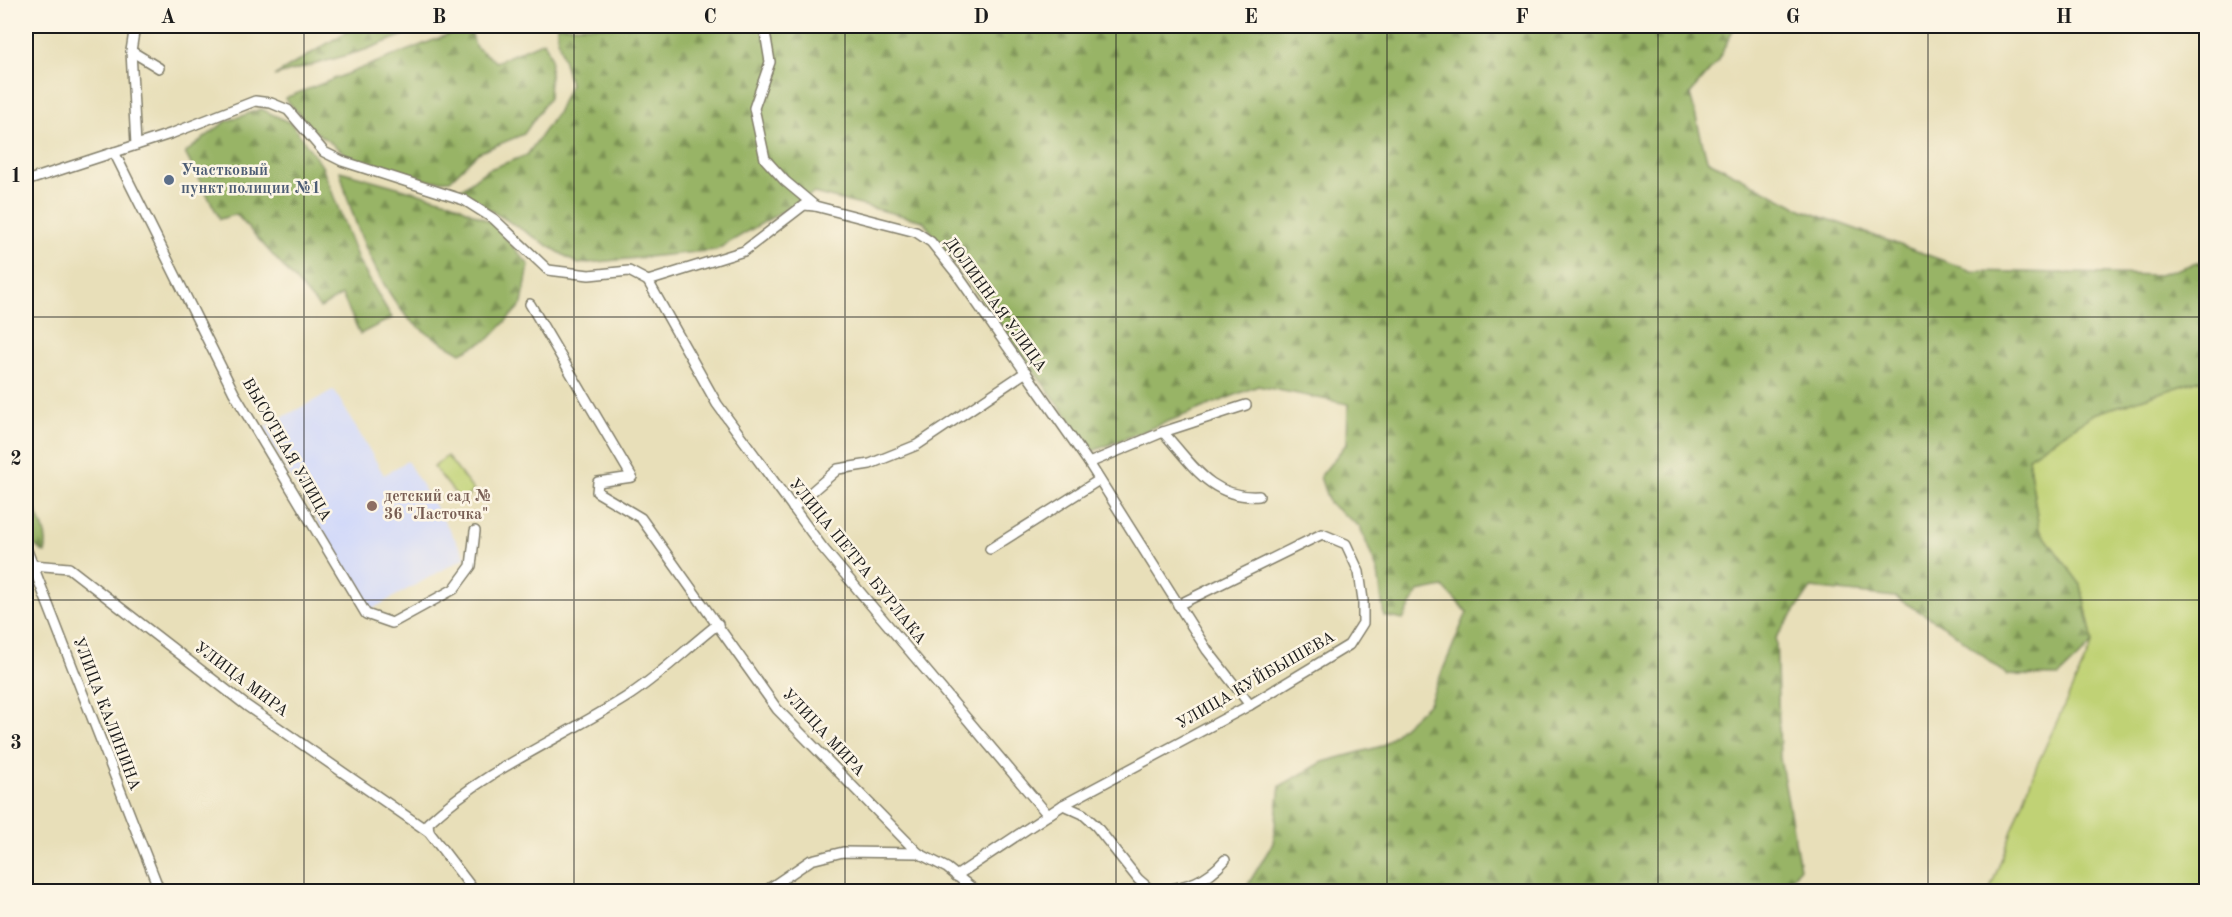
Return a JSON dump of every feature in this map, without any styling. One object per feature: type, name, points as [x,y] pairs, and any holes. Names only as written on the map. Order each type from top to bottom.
[{"type":"street","points":[[135,26],[131,51],[136,145]]},
{"type":"street","points":[[764,26],[770,62],[754,108],[765,159],[785,181],[815,206]]},
{"type":"street","points":[[131,51],[159,68]]},
{"type":"street","points":[[26,181],[136,145],[255,101],[271,103],[288,110],[324,152],[342,161],[464,200],[494,219],[548,270],[590,275],[628,271],[648,281],[744,251],[804,206],[815,206]]},
{"type":"street","name":"ВЫСОТНАЯ УЛИЦА","points":[[114,152],[234,393],[366,614],[392,623],[454,589],[471,566],[475,531]]},
{"type":"street","name":"ДОЛИННАЯ УЛИЦА","points":[[815,206],[916,232],[931,242],[956,273],[1089,463],[1207,650],[1250,705]]},
{"type":"street","name":"УЛИЦА ПЕТРА БУРЛАКА","points":[[648,281],[717,404],[822,547],[1048,815]]},
{"type":"street","name":"УЛИЦА МИРА","points":[[530,304],[632,477],[598,482],[597,492],[641,518],[777,709],[918,853]]},
{"type":"street","points":[[793,508],[838,469],[870,464],[917,446],[1026,372]]},
{"type":"street","points":[[1089,463],[1163,432],[1246,405]]},
{"type":"street","points":[[1163,432],[1216,488],[1239,497],[1259,496]]},
{"type":"street","points":[[990,549],[1099,480]]},
{"type":"street","name":"УЛИЦА КУЙБЫШЕВА","points":[[957,876],[1063,805],[1250,705],[1349,645],[1363,623],[1359,572],[1346,544],[1322,534],[1178,605]]},
{"type":"street","name":"УЛИЦА КАЛИНИНА","points":[[26,548],[160,891]]},
{"type":"street","name":"УЛИЦА МИРА","points":[[32,565],[69,568],[247,706],[429,832],[476,891]]},
{"type":"street","points":[[429,832],[428,823],[453,800],[495,771],[626,697],[717,624]]},
{"type":"street","points":[[1063,805],[1083,814],[1096,826],[1138,879],[1155,891],[1183,887],[1211,876],[1225,860]]},
{"type":"street","points":[[764,891],[811,860],[843,852],[918,853],[977,891]]},
{"type":"shaded area","name":"детский сад № 36 \"Ласточка\"","points":[[334,390],[384,475],[407,461],[466,557],[370,610],[262,428]]},
{"type":"green space","points":[[352,26],[427,26],[365,50],[274,76],[348,31]]},
{"type":"green space","points":[[470,26],[475,46],[496,62],[544,41],[551,57],[549,98],[524,134],[478,153],[450,180],[430,181],[354,160],[312,129],[285,98]]},
{"type":"green space","points":[[557,26],[1735,26],[1717,62],[1690,94],[1707,160],[1803,210],[1972,271],[2159,275],[2206,260],[2206,378],[2094,414],[2028,457],[2039,529],[2081,585],[2093,643],[2059,676],[2007,675],[1949,629],[1895,597],[1811,588],[1776,638],[1780,758],[1800,868],[1782,891],[1244,891],[1273,843],[1280,786],[1323,762],[1382,746],[1429,703],[1467,612],[1443,587],[1418,592],[1403,620],[1384,616],[1378,572],[1360,527],[1329,503],[1320,477],[1347,443],[1348,404],[1258,386],[1093,451],[923,221],[814,193],[716,250],[578,264],[459,191],[487,170],[527,155],[557,113],[570,84],[557,36]]},
{"type":"green space","points":[[261,109],[291,123],[322,166],[359,262],[392,318],[360,334],[342,295],[320,308],[236,214],[220,219],[185,153],[225,122]]},
{"type":"green space","points":[[340,171],[451,202],[492,223],[529,265],[522,304],[489,339],[461,353],[418,327],[395,301],[374,266],[351,209]]},
{"type":"green space","points":[[2206,378],[2206,891],[1989,892],[2036,767],[2093,643],[2081,585],[2039,529],[2028,457],[2094,414]]},
{"type":"green space","points":[[447,456],[474,491],[461,501],[434,467]]},
{"type":"green space","points":[[31,502],[45,533],[45,553],[33,544],[28,531],[26,503]]},
{"type":"place","name":"Участковый пункт полиции №1","points":[[169,180]]},
{"type":"place","name":"детский сад № 36 \"Ласточка\"","points":[[372,506]]}]
